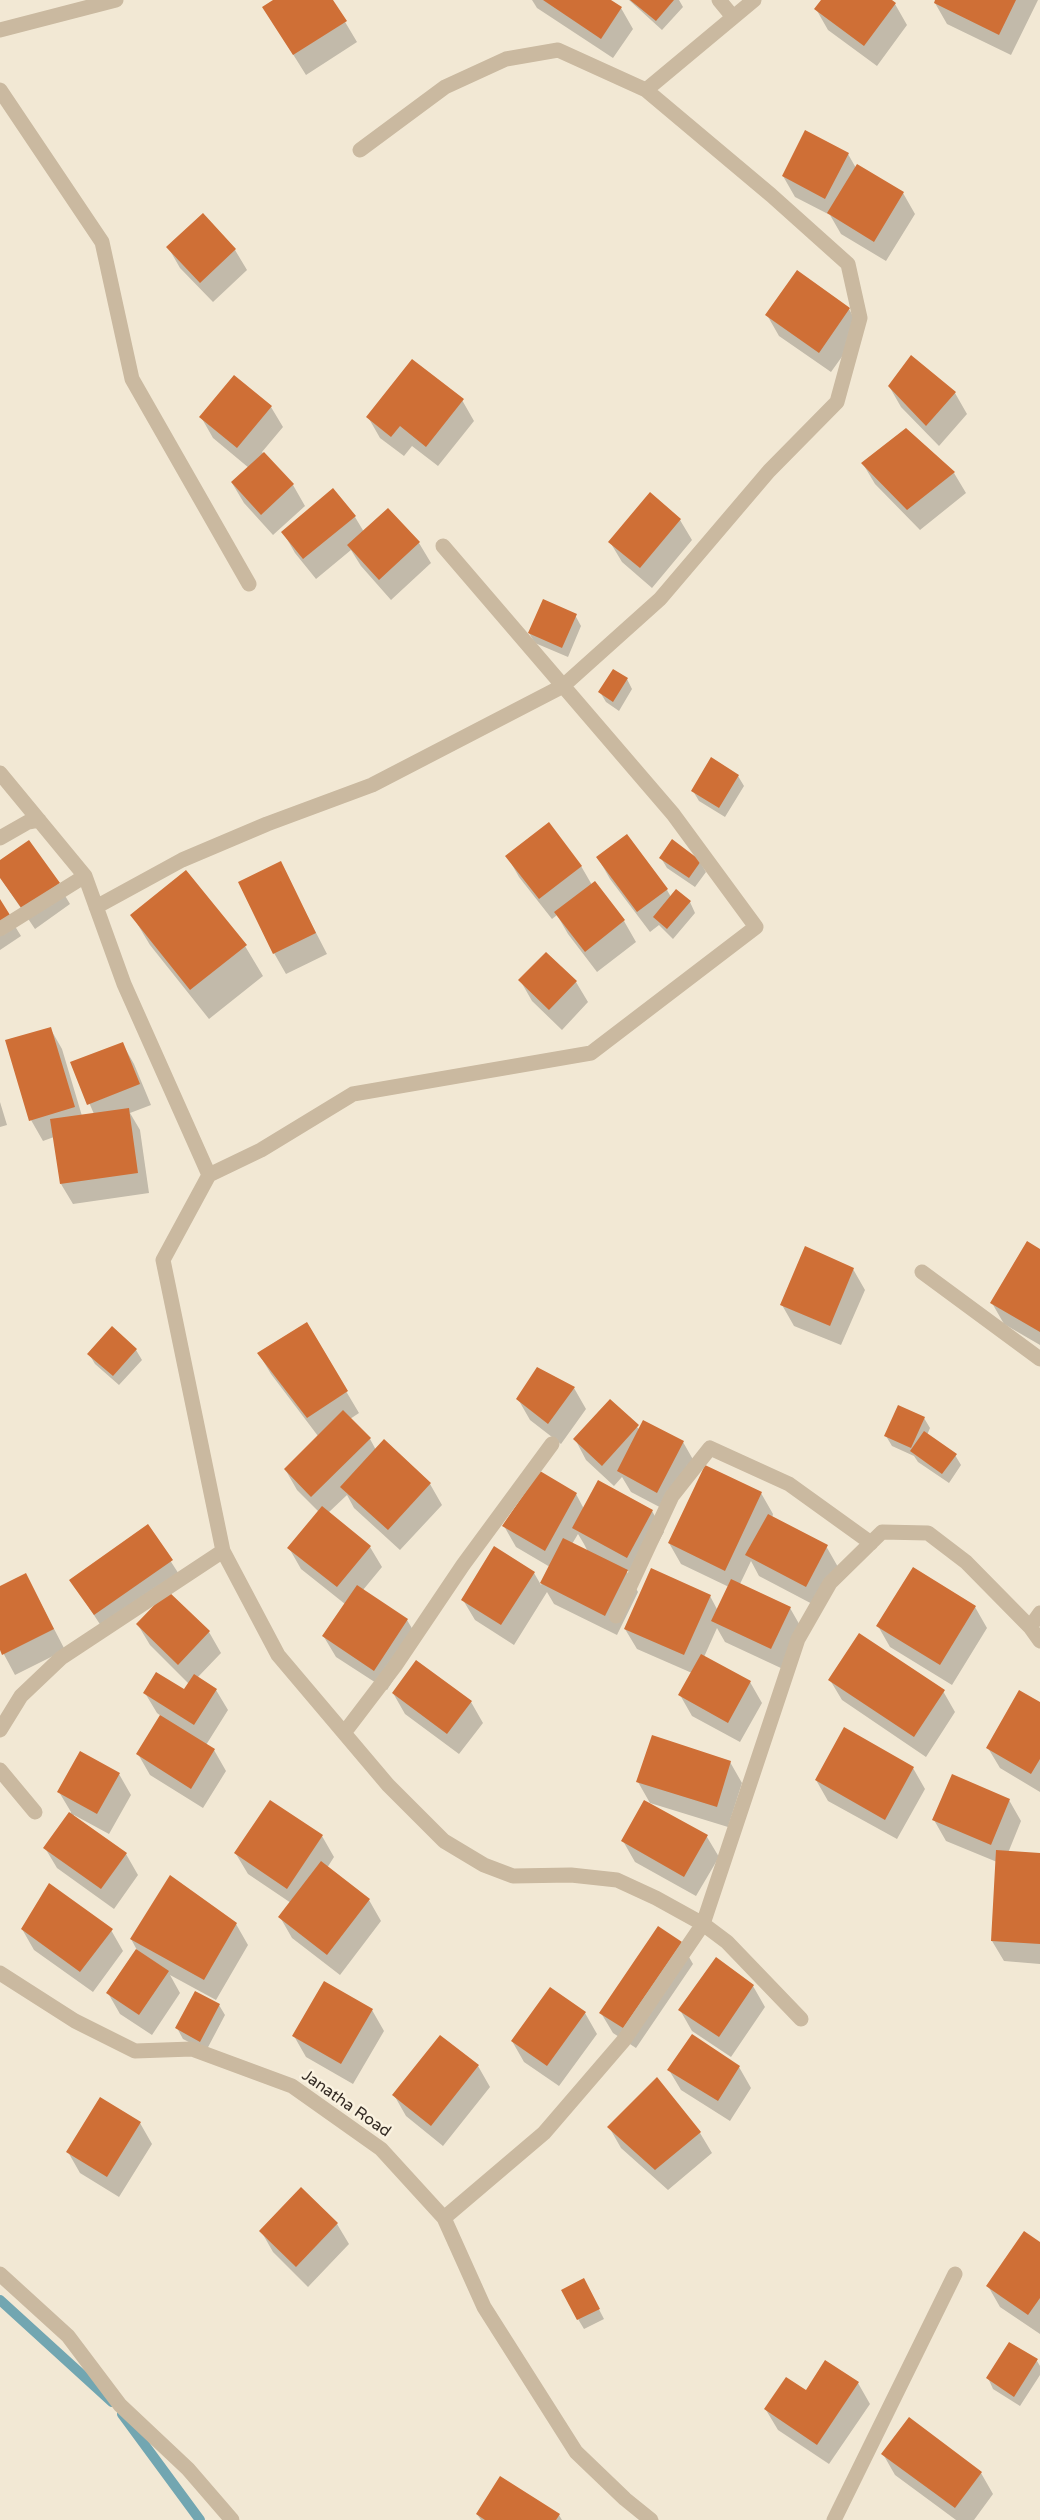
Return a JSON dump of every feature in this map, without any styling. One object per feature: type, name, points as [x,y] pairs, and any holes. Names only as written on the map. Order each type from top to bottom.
[{"type":"street","points":[[0,30],[116,0]]},
{"type":"street","points":[[719,0],[733,17]]},
{"type":"street","points":[[646,90],[754,0]]},
{"type":"street","points":[[96,907],[182,860],[267,824],[372,785],[563,686],[660,599],[769,471],[837,402],[861,318],[848,264],[771,195],[646,90],[558,50],[506,59],[445,87],[360,150]]},
{"type":"street","points":[[0,90],[102,242],[132,379],[249,584]]},
{"type":"street","points":[[443,546],[673,814],[756,927],[591,1053],[353,1094],[261,1150],[209,1175],[163,1260],[223,1551],[278,1655],[388,1785],[444,1841],[484,1865],[513,1876],[571,1875],[617,1880],[703,1924],[727,1942],[801,2019]]},
{"type":"street","points":[[0,773],[85,876],[124,984],[209,1175]]},
{"type":"street","points":[[0,838],[28,822],[39,820]]},
{"type":"street","points":[[0,929],[85,876]]},
{"type":"street","points":[[922,1272],[1040,1359]]},
{"type":"street","points":[[344,1733],[395,1666],[463,1565],[552,1444]]},
{"type":"street","points":[[616,1616],[672,1496],[710,1448],[789,1484],[871,1543]]},
{"type":"street","points":[[444,2218],[544,2133],[624,2040],[703,1924],[798,1639],[830,1583],[882,1532],[928,1533],[966,1562],[1030,1627],[1040,1641]]},
{"type":"street","points":[[0,1730],[21,1696],[61,1658],[223,1551]]},
{"type":"street","points":[[1030,1627],[1040,1613]]},
{"type":"street","points":[[0,1770],[35,1812]]},
{"type":"street","name":"Janatha Road","points":[[0,1972],[75,2021],[135,2051],[192,2049],[292,2086],[381,2149],[444,2218],[483,2307],[576,2452],[625,2499],[651,2520]]},
{"type":"street","points":[[0,2274],[68,2336],[120,2405],[188,2469],[232,2520]]},
{"type":"street","points":[[834,2520],[955,2274]]},
{"type":"building","points":[[273,0],[333,0],[347,21],[293,55],[262,7]]},
{"type":"building","points":[[543,0],[611,0],[622,7],[601,39]]},
{"type":"building","points":[[630,0],[674,0],[656,21]]},
{"type":"building","points":[[821,0],[892,0],[896,3],[864,46],[814,9]]},
{"type":"building","points":[[935,0],[1016,0],[999,35],[934,3]]},
{"type":"building","points":[[805,130],[849,153],[825,199],[782,176]]},
{"type":"building","points":[[857,164],[904,192],[874,242],[827,213]]},
{"type":"building","points":[[203,213],[236,249],[200,283],[166,247]]},
{"type":"building","points":[[797,270],[850,308],[819,353],[765,315]]},
{"type":"building","points":[[911,355],[956,392],[926,426],[888,386]]},
{"type":"building","points":[[412,359],[464,399],[426,447],[400,426],[391,437],[366,417]]},
{"type":"building","points":[[234,375],[272,406],[237,448],[199,417]]},
{"type":"building","points":[[906,428],[955,472],[907,510],[861,463]]},
{"type":"building","points":[[264,452],[294,484],[261,515],[231,482]]},
{"type":"building","points":[[333,488],[356,516],[303,559],[281,532]]},
{"type":"building","points":[[650,492],[681,519],[640,568],[608,542]]},
{"type":"building","points":[[388,508],[420,542],[379,580],[347,545]]},
{"type":"building","points":[[543,599],[577,614],[562,648],[528,633]]},
{"type":"building","points":[[613,669],[628,678],[613,702],[598,692]]},
{"type":"building","points":[[711,757],[739,775],[719,808],[691,791]]},
{"type":"building","points":[[549,822],[582,866],[539,899],[505,856]]},
{"type":"building","points":[[627,834],[668,889],[637,912],[596,857]]},
{"type":"building","points":[[672,839],[701,861],[689,878],[659,858]]},
{"type":"building","points":[[29,840],[60,883],[22,909],[0,878],[0,860]]},
{"type":"building","points":[[281,861],[316,933],[273,954],[238,882]]},
{"type":"building","points":[[186,870],[247,945],[190,990],[130,915]]},
{"type":"building","points":[[595,881],[625,920],[585,952],[554,912]]},
{"type":"building","points":[[676,889],[691,901],[667,929],[653,917]]},
{"type":"building","points":[[0,899],[10,915],[0,922]]},
{"type":"building","points":[[546,952],[577,981],[549,1010],[518,980]]},
{"type":"building","points":[[51,1027],[75,1107],[29,1121],[5,1040]]},
{"type":"building","points":[[123,1042],[140,1084],[87,1105],[70,1062]]},
{"type":"building","points":[[129,1108],[138,1173],[60,1184],[50,1119]]},
{"type":"building","points":[[1027,1241],[1040,1249],[1040,1332],[990,1303]]},
{"type":"building","points":[[805,1246],[854,1268],[830,1326],[780,1305]]},
{"type":"building","points":[[307,1322],[348,1391],[307,1418],[257,1353]]},
{"type":"building","points":[[112,1326],[137,1349],[113,1376],[87,1354]]},
{"type":"building","points":[[537,1367],[575,1387],[548,1424],[516,1399]]},
{"type":"building","points":[[610,1399],[639,1425],[602,1466],[573,1439]]},
{"type":"building","points":[[898,1405],[925,1417],[911,1448],[884,1436]]},
{"type":"building","points":[[343,1410],[371,1438],[311,1497],[284,1469]]},
{"type":"building","points":[[643,1420],[684,1441],[657,1493],[617,1471]]},
{"type":"building","points":[[924,1431],[957,1454],[942,1474],[910,1451]]},
{"type":"building","points":[[384,1439],[431,1483],[388,1530],[340,1487]]},
{"type":"building","points":[[705,1465],[762,1492],[725,1571],[668,1543]]},
{"type":"building","points":[[540,1471],[577,1493],[545,1551],[502,1526]]},
{"type":"building","points":[[598,1480],[653,1510],[627,1558],[572,1528]]},
{"type":"building","points":[[322,1506],[371,1546],[337,1587],[287,1548]]},
{"type":"building","points":[[768,1514],[828,1545],[806,1587],[745,1555]]},
{"type":"building","points":[[148,1524],[173,1560],[94,1615],[69,1580]]},
{"type":"building","points":[[563,1538],[628,1570],[605,1616],[540,1583]]},
{"type":"building","points":[[494,1546],[535,1572],[501,1625],[461,1600]]},
{"type":"building","points":[[913,1567],[976,1606],[940,1665],[876,1626]]},
{"type":"building","points":[[651,1568],[711,1595],[684,1655],[624,1629]]},
{"type":"building","points":[[26,1573],[54,1629],[2,1655],[0,1650],[0,1586]]},
{"type":"building","points":[[731,1579],[791,1607],[771,1649],[711,1621]]},
{"type":"building","points":[[357,1585],[408,1619],[374,1671],[322,1636]]},
{"type":"building","points":[[168,1591],[210,1631],[178,1665],[136,1624]]},
{"type":"building","points":[[859,1633],[945,1690],[914,1737],[828,1680]]},
{"type":"building","points":[[701,1654],[751,1681],[728,1723],[678,1695]]},
{"type":"building","points":[[416,1660],[472,1701],[447,1734],[392,1693]]},
{"type":"building","points":[[156,1672],[184,1689],[194,1674],[217,1689],[194,1725],[143,1693]]},
{"type":"building","points":[[1019,1690],[1040,1702],[1040,1759],[1031,1774],[986,1748]]},
{"type":"building","points":[[160,1715],[215,1749],[191,1789],[136,1754]]},
{"type":"building","points":[[844,1727],[914,1767],[885,1820],[815,1780]]},
{"type":"building","points":[[652,1735],[731,1761],[717,1807],[636,1782]]},
{"type":"building","points":[[80,1751],[120,1773],[97,1814],[57,1792]]},
{"type":"building","points":[[952,1774],[1010,1799],[991,1845],[932,1820]]},
{"type":"building","points":[[270,1800],[323,1835],[287,1889],[234,1853]]},
{"type":"building","points":[[644,1800],[708,1835],[684,1877],[621,1841]]},
{"type":"building","points":[[69,1812],[127,1853],[101,1889],[43,1848]]},
{"type":"building","points":[[996,1850],[1040,1853],[1040,1944],[991,1941]]},
{"type":"building","points":[[321,1861],[370,1899],[327,1955],[278,1917]]},
{"type":"building","points":[[170,1875],[237,1923],[204,1980],[130,1939]]},
{"type":"building","points":[[49,1883],[113,1929],[80,1972],[21,1929]]},
{"type":"building","points":[[658,1926],[682,1942],[623,2028],[599,2013]]},
{"type":"building","points":[[136,1949],[169,1971],[139,2015],[106,1993]]},
{"type":"building","points":[[716,1957],[754,1985],[719,2037],[678,2010]]},
{"type":"building","points":[[324,1981],[373,2009],[341,2064],[292,2036]]},
{"type":"building","points":[[550,1987],[586,2012],[547,2066],[511,2041]]},
{"type":"building","points":[[195,1991],[220,2004],[200,2042],[175,2028]]},
{"type":"building","points":[[692,2034],[740,2066],[718,2101],[667,2070]]},
{"type":"building","points":[[440,2035],[479,2065],[431,2126],[392,2095]]},
{"type":"building","points":[[657,2077],[701,2132],[655,2170],[607,2127]]},
{"type":"building","points":[[100,2097],[141,2122],[107,2177],[66,2152]]},
{"type":"building","points":[[301,2187],[338,2223],[296,2267],[259,2231]]},
{"type":"building","points":[[1024,2231],[1040,2242],[1040,2298],[1028,2315],[986,2286]]},
{"type":"building","points":[[584,2278],[600,2309],[577,2320],[561,2290]]},
{"type":"building","points":[[1009,2342],[1038,2359],[1014,2397],[986,2378]]},
{"type":"building","points":[[825,2360],[859,2382],[817,2445],[764,2409],[786,2377],[806,2390]]},
{"type":"building","points":[[909,2417],[982,2472],[955,2508],[881,2454]]},
{"type":"building","points":[[500,2476],[560,2514],[556,2520],[485,2520],[476,2514]]},
{"type":"waterway","points":[[0,2300],[112,2402]]},
{"type":"waterway","points":[[122,2414],[200,2520]]}]
